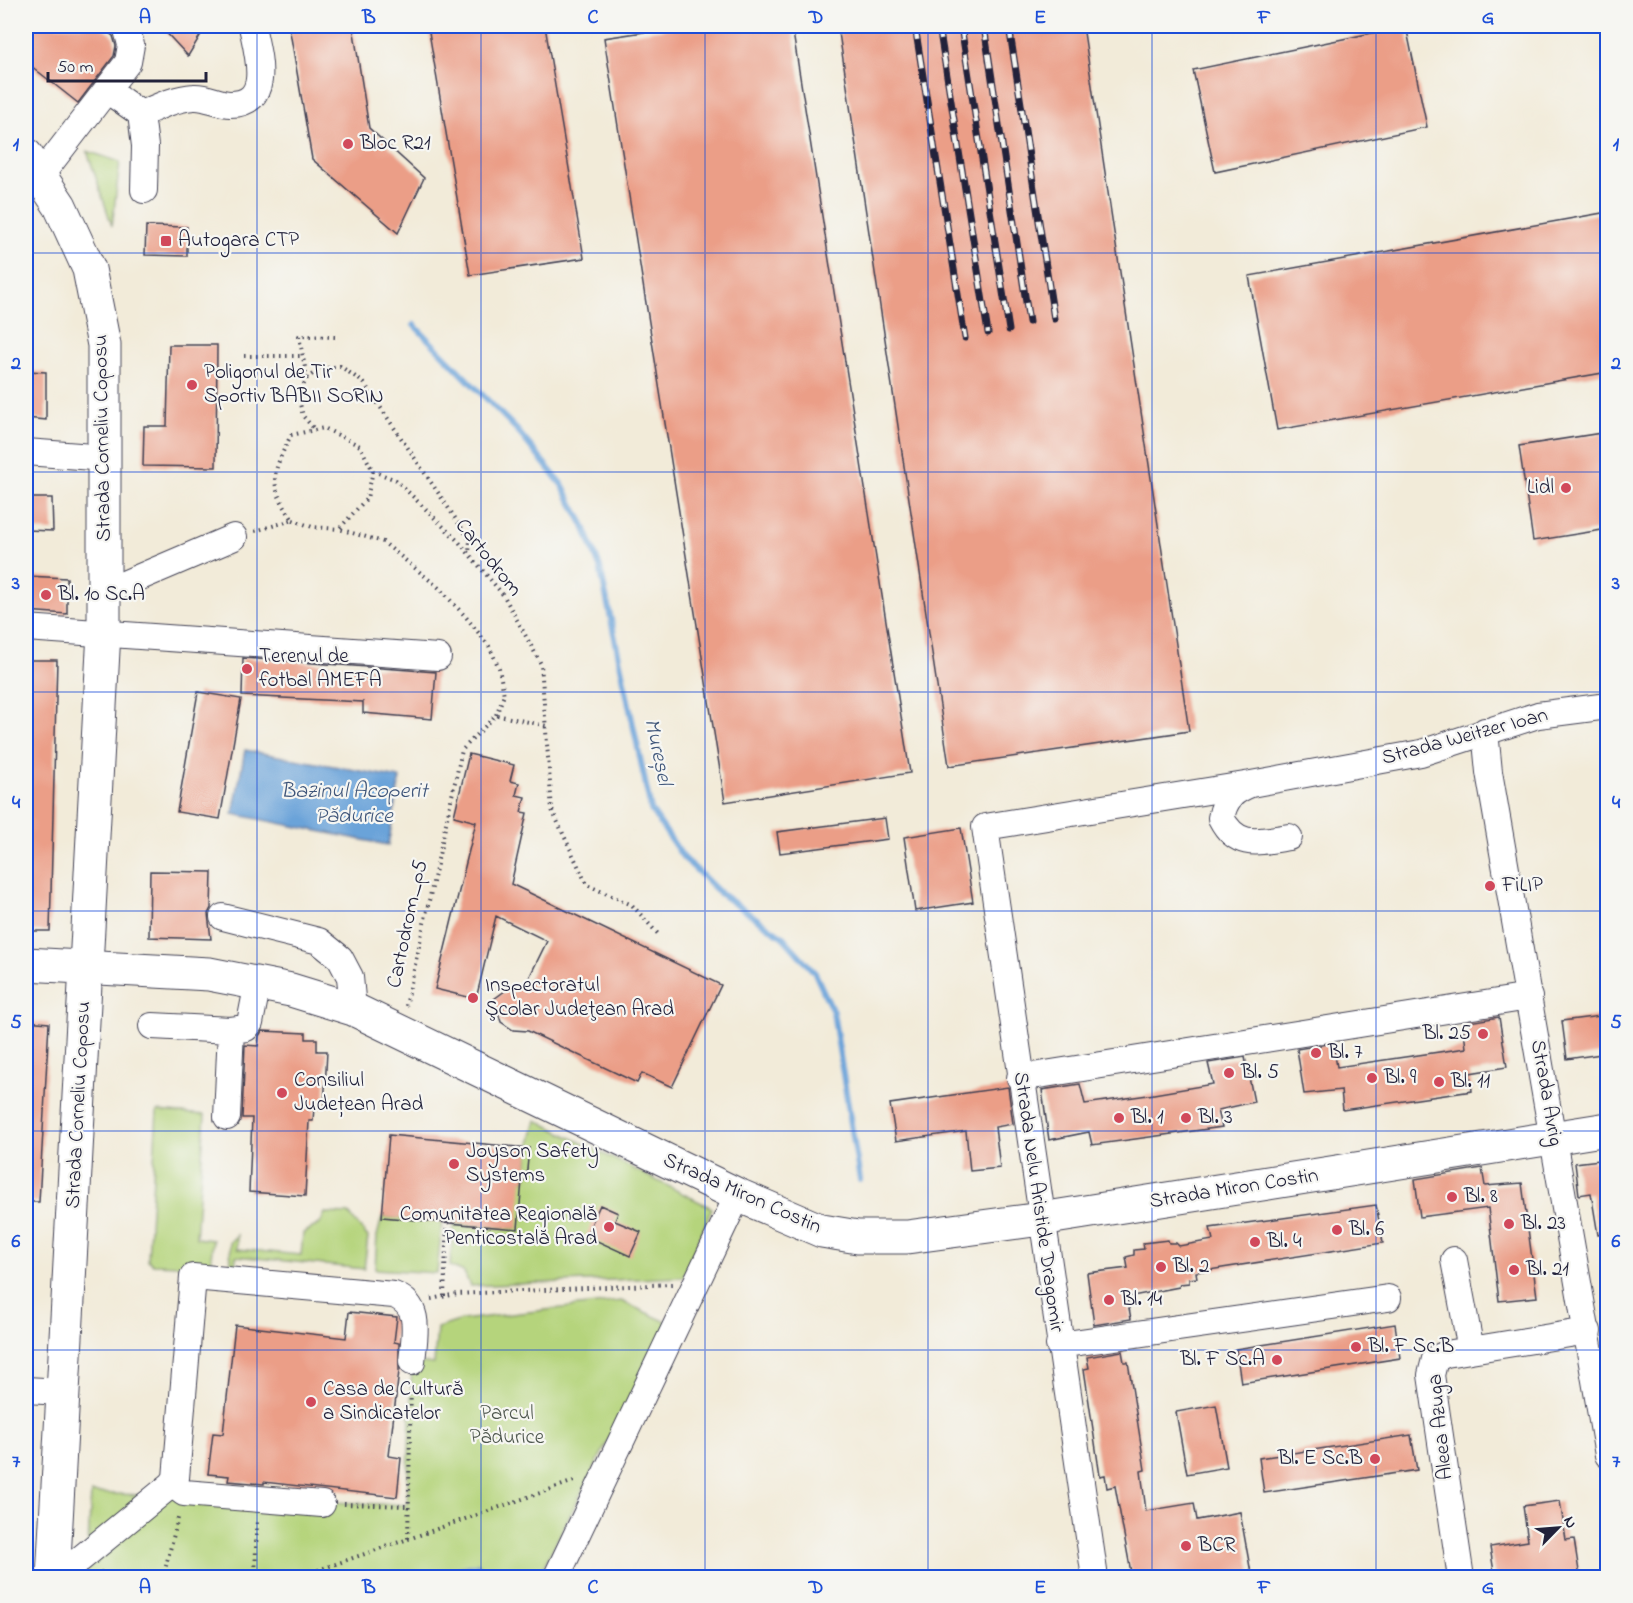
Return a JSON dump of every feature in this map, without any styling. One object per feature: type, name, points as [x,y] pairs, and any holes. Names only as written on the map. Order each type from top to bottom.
[{"type":"main road","name":"Strada Corneliu Coposu","points":[[33,165],[75,236],[89,269],[98,303],[104,345],[106,458],[104,632],[52,1578]]},
{"type":"main road","name":"Strada Miron Costin","points":[[26,964],[209,974],[258,982],[352,1009],[738,1196],[822,1232],[858,1237],[907,1237],[1041,1219],[1608,1129]]},
{"type":"street","points":[[33,165],[107,90],[131,54],[126,26]]},
{"type":"street","points":[[141,114],[193,97],[229,104],[249,99],[257,92],[260,82],[252,26]]},
{"type":"street","points":[[107,90],[141,114],[145,146],[144,190]]},
{"type":"street","points":[[26,452],[106,458]]},
{"type":"street","points":[[105,592],[234,537]]},
{"type":"street","points":[[26,628],[438,657]]},
{"type":"street","name":"Strada Weitzer Ioan","points":[[986,826],[1251,784],[1421,753],[1538,715],[1608,706]]},
{"type":"street","name":"Strada Avrig","points":[[1485,731],[1489,772],[1603,1403],[1608,1455]]},
{"type":"street","name":"Strada Weitzer Ioan","points":[[1251,784],[1236,790],[1224,805],[1221,818],[1227,830],[1235,837],[1247,841],[1288,837]]},
{"type":"street","name":"Strada Nelu Aristide Dragomir","points":[[986,826],[1020,1078],[1095,1578]]},
{"type":"street","points":[[223,917],[320,941],[340,958],[350,977],[352,1009]]},
{"type":"street","points":[[152,1026],[231,1030],[246,1028],[250,1023],[258,982]]},
{"type":"street","points":[[1020,1078],[1529,996]]},
{"type":"street","points":[[227,1117],[231,1030]]},
{"type":"street","points":[[556,1578],[738,1196]]},
{"type":"street","points":[[1454,1260],[1471,1350]]},
{"type":"street","points":[[178,1489],[193,1277],[394,1295],[403,1298],[413,1310],[412,1362]]},
{"type":"street","points":[[1059,1345],[1388,1298]]},
{"type":"street","name":"Aleea Azuga","points":[[1461,1578],[1431,1375],[1435,1359],[1446,1354],[1588,1330]]},
{"type":"street","points":[[26,1390],[62,1392]]},
{"type":"street","points":[[57,1578],[178,1489],[258,1501],[322,1504]]},
{"type":"path","points":[[307,378],[299,336],[335,337]]},
{"type":"path","points":[[244,356],[303,356]]},
{"type":"path","points":[[315,430],[303,416],[298,396],[307,378],[320,369],[340,366],[364,383],[470,540],[469,554]]},
{"type":"path","points":[[339,529],[367,498],[373,471],[360,447],[324,428],[291,435],[274,470],[277,497],[293,520],[312,527],[339,529],[383,542],[438,587],[489,646],[499,668],[504,695],[496,715],[547,726]]},
{"type":"path","name":"Cartodrom","points":[[373,471],[396,480],[469,554],[504,596],[541,664],[552,810],[587,885],[632,905],[659,935]]},
{"type":"path","points":[[234,537],[293,520]]},
{"type":"path","name":"Cartodrom_p5","points":[[400,1034],[462,750],[496,715]]},
{"type":"path","points":[[444,1296],[447,1223]]},
{"type":"path","points":[[413,1310],[444,1296],[697,1283]]},
{"type":"path","points":[[408,1539],[412,1362]]},
{"type":"path","points":[[295,1578],[608,1470]]},
{"type":"path","points":[[163,1578],[178,1489]]},
{"type":"path","points":[[255,1578],[258,1501]]},
{"type":"path","points":[[322,1504],[407,1506]]},
{"type":"green space","points":[[87,151],[120,162],[112,226]]},
{"type":"green space","points":[[157,1111],[205,1115],[196,1238],[213,1240],[210,1266],[153,1264],[148,1260]]},
{"type":"green space","points":[[536,1120],[712,1208],[683,1277],[470,1286],[464,1272],[450,1266],[454,1224],[518,1229],[510,1179],[526,1180],[529,1148]]},
{"type":"green space","points":[[325,1213],[349,1214],[368,1237],[364,1269],[236,1256],[235,1270],[231,1266],[230,1242],[237,1235],[237,1249],[301,1255],[303,1233],[320,1224]]},
{"type":"green space","points":[[382,1217],[442,1222],[437,1273],[375,1269],[377,1236]]},
{"type":"green space","name":"Parcul Pădurice","points":[[621,1301],[669,1323],[538,1577],[492,1577],[478,1563],[415,1578],[86,1578],[91,1493],[407,1505],[412,1362],[434,1364],[437,1328],[462,1320]]},
{"type":"water","name":"Bazinul Acoperit Pădurice","points":[[245,750],[400,778],[388,845],[233,814]]},
{"type":"water","points":[[478,1563],[492,1577],[415,1577]]},
{"type":"building","points":[[26,26],[99,26],[113,36],[116,46],[114,56],[78,103],[26,62]]},
{"type":"building","points":[[160,26],[206,26],[188,56]]},
{"type":"building","name":"Bloc R21","points":[[289,26],[353,26],[369,128],[424,178],[398,233],[312,159]]},
{"type":"building","points":[[428,26],[545,26],[584,258],[470,275]]},
{"type":"building","points":[[684,26],[792,26],[910,773],[725,802],[604,38]]},
{"type":"building","points":[[838,26],[1083,26],[1189,731],[949,766]]},
{"type":"building","points":[[1406,26],[1427,127],[1215,172],[1193,70]]},
{"type":"building","points":[[1608,212],[1608,372],[1277,430],[1249,276]]},
{"type":"building","name":"Autogara CTP","points":[[146,226],[187,227],[187,256],[145,255]]},
{"type":"building","name":"Poligonul de Tir Sportiv BABII SORIN","points":[[169,345],[217,345],[216,467],[143,466],[144,426],[167,426]]},
{"type":"building","points":[[26,371],[46,372],[46,420],[26,418]]},
{"type":"building","name":"Lidl","points":[[1608,432],[1608,529],[1533,541],[1519,446]]},
{"type":"building","points":[[26,498],[52,498],[53,531],[26,530]]},
{"type":"building","name":"Bl. 10 Sc.A","points":[[26,576],[67,578],[67,614],[26,611]]},
{"type":"building","points":[[243,658],[436,672],[432,719],[363,713],[363,702],[242,696]]},
{"type":"building","points":[[26,660],[57,660],[50,931],[26,931]]},
{"type":"building","points":[[198,692],[241,699],[220,819],[177,812]]},
{"type":"building","points":[[469,754],[514,765],[510,781],[519,783],[516,795],[525,797],[521,812],[527,813],[511,884],[721,985],[672,1087],[642,1073],[637,1083],[528,1031],[513,1030],[501,1022],[494,999],[513,985],[525,986],[547,941],[496,916],[476,999],[435,989],[476,822],[454,816]]},
{"type":"building","points":[[885,818],[888,839],[780,853],[777,832]]},
{"type":"building","points":[[961,828],[973,902],[915,911],[904,837]]},
{"type":"building","points":[[150,871],[212,872],[211,908],[208,914],[211,939],[149,937]]},
{"type":"building","points":[[1608,1015],[1608,1053],[1567,1059],[1562,1021]]},
{"type":"building","points":[[1499,1017],[1507,1067],[1470,1073],[1472,1091],[1343,1110],[1341,1090],[1304,1094],[1297,1049],[1333,1043],[1337,1067],[1466,1048],[1463,1023]]},
{"type":"building","points":[[26,1021],[49,1023],[39,1202],[26,1202]]},
{"type":"building","name":"Consiliul Județean Arad","points":[[262,1031],[306,1033],[306,1039],[317,1039],[317,1051],[327,1051],[324,1108],[314,1107],[313,1121],[309,1121],[305,1196],[249,1192],[252,1118],[242,1118],[245,1045],[258,1046]]},
{"type":"building","points":[[1245,1057],[1254,1102],[1218,1110],[1222,1127],[1092,1145],[1089,1132],[1049,1140],[1042,1090],[1080,1084],[1085,1104],[1148,1095],[1213,1084],[1208,1063]]},
{"type":"building","points":[[1008,1087],[1013,1124],[995,1127],[1000,1168],[970,1171],[966,1131],[896,1141],[890,1104]]},
{"type":"building","points":[[389,1135],[529,1148],[526,1180],[522,1180],[518,1229],[382,1217]]},
{"type":"building","points":[[1608,1159],[1608,1234],[1598,1235],[1591,1193],[1579,1195],[1575,1163]]},
{"type":"building","points":[[1482,1168],[1485,1186],[1522,1183],[1537,1297],[1499,1301],[1488,1208],[1420,1217],[1415,1179]]},
{"type":"building","name":"Comunitatea Regională Penticostală Arad","points":[[600,1205],[618,1213],[615,1221],[641,1232],[630,1256],[586,1236]]},
{"type":"building","points":[[1376,1205],[1383,1243],[1196,1272],[1197,1278],[1189,1279],[1189,1283],[1180,1284],[1179,1287],[1127,1297],[1131,1319],[1094,1325],[1087,1273],[1128,1268],[1126,1257],[1134,1255],[1134,1250],[1144,1249],[1143,1243],[1168,1240],[1169,1243],[1176,1243],[1179,1246],[1213,1240],[1210,1228]]},
{"type":"building","name":"Casa de Cultură a Sindicatelor","points":[[349,1312],[397,1317],[394,1342],[399,1343],[399,1371],[389,1456],[401,1458],[397,1497],[264,1482],[264,1484],[228,1481],[229,1476],[208,1474],[213,1433],[223,1434],[235,1325],[346,1338]]},
{"type":"building","points":[[1395,1324],[1400,1358],[1241,1383],[1236,1349]]},
{"type":"building","points":[[1122,1351],[1124,1362],[1128,1362],[1145,1470],[1141,1471],[1146,1511],[1194,1503],[1197,1520],[1240,1512],[1251,1573],[1226,1578],[1132,1578],[1115,1486],[1107,1488],[1105,1475],[1100,1476],[1084,1369],[1089,1368],[1087,1357]]},
{"type":"building","points":[[1216,1405],[1227,1467],[1187,1474],[1176,1412]]},
{"type":"building","points":[[1411,1435],[1417,1470],[1264,1493],[1259,1458]]},
{"type":"building","points":[[1560,1501],[1566,1540],[1574,1539],[1580,1578],[1495,1578],[1490,1547],[1528,1541],[1523,1506]]},
{"type":"waterway","name":"Mureșel","points":[[414,325],[516,429],[562,485],[583,524],[600,567],[651,810],[683,857],[721,894],[783,937],[815,973],[833,1012],[860,1180]]},
{"type":"railway","points":[[915,26],[965,338]]},
{"type":"railway","points":[[939,26],[988,333]]},
{"type":"railway","points":[[961,26],[1009,330]]},
{"type":"railway","points":[[984,26],[1029,322]]},
{"type":"railway","points":[[1009,26],[1054,319]]},
{"type":"place","name":"Bloc R21","points":[[348,144]]},
{"type":"place","name":"Autogara CTP","points":[[166,241]]},
{"type":"place","name":"Poligonul de Tir Sportiv BABII SORIN","points":[[192,385]]},
{"type":"place","name":"Lidl","points":[[1566,488]]},
{"type":"place","name":"Bl. 10 Sc.A","points":[[46,595]]},
{"type":"place","name":"Terenul de fotbal AMEFA","points":[[247,669]]},
{"type":"place","name":"FiLIP","points":[[1490,886]]},
{"type":"place","name":"Inspectoratul Şcolar Judeţean Arad","points":[[473,998]]},
{"type":"place","name":"Bl. 25","points":[[1483,1034]]},
{"type":"place","name":"Bl. 7","points":[[1316,1053]]},
{"type":"place","name":"Bl. 5","points":[[1229,1073]]},
{"type":"place","name":"Bl. 9","points":[[1372,1078]]},
{"type":"place","name":"Bl. 11","points":[[1439,1082]]},
{"type":"place","name":"Consiliul Județean Arad","points":[[282,1093]]},
{"type":"place","name":"Bl. 1","points":[[1119,1118]]},
{"type":"place","name":"Bl. 3","points":[[1186,1118]]},
{"type":"place","name":"Joyson Safety Systems","points":[[454,1164]]},
{"type":"place","name":"Bl. 8","points":[[1452,1197]]},
{"type":"place","name":"Bl. 23","points":[[1509,1224]]},
{"type":"place","name":"Comunitatea Regională Penticostală Arad","points":[[609,1227]]},
{"type":"place","name":"Bl. 6","points":[[1337,1230]]},
{"type":"place","name":"Bl. 4","points":[[1255,1242]]},
{"type":"place","name":"Bl. 2","points":[[1161,1267]]},
{"type":"place","name":"Bl. 21","points":[[1514,1270]]},
{"type":"place","name":"Bl. 14","points":[[1109,1300]]},
{"type":"place","name":"Bl. F Sc.B","points":[[1356,1347]]},
{"type":"place","name":"Bl. F Sc.A","points":[[1277,1360]]},
{"type":"place","name":"Casa de Cultură a Sindicatelor","points":[[311,1402]]},
{"type":"place","name":"Bl. E Sc.B","points":[[1375,1459]]},
{"type":"place","name":"BCR","points":[[1186,1546]]}]
